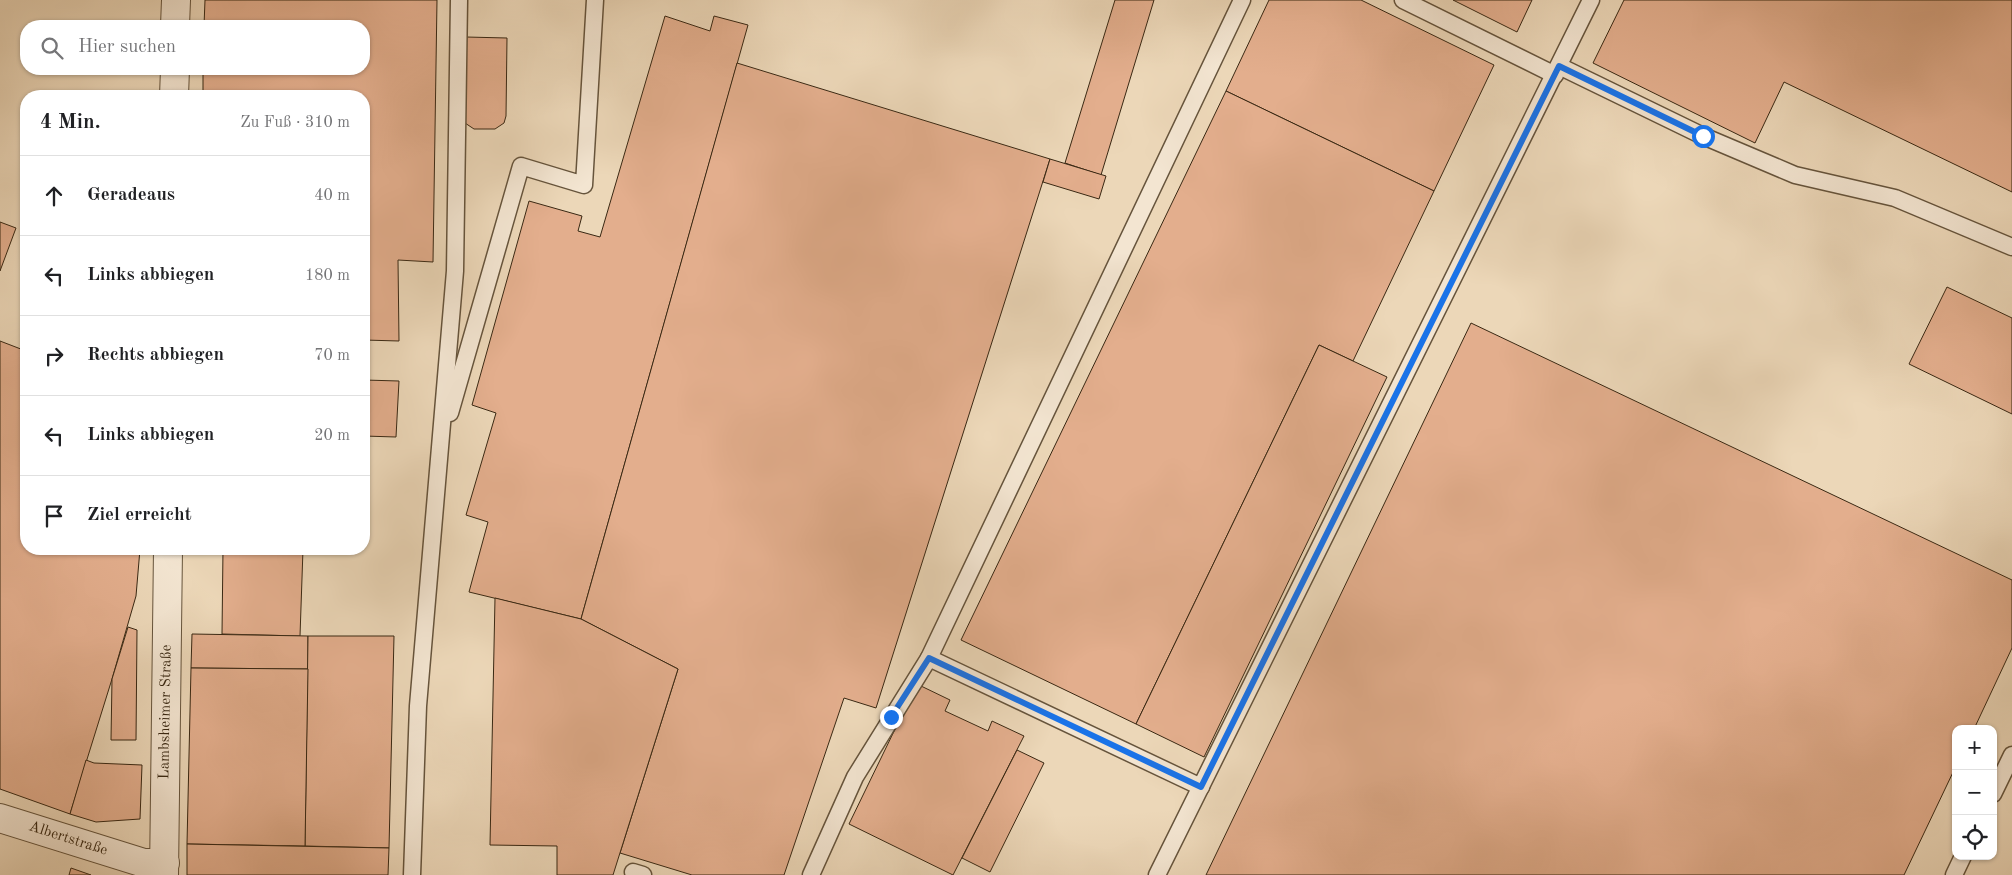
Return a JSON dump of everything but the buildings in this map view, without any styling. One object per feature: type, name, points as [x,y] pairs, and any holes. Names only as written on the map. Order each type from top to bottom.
[{"type":"street","points":[[176,0],[176,20]]},
{"type":"street","points":[[174,90],[175,75]]},
{"type":"street","name":"Lambsheimer Straße","points":[[164,869],[168,555]]},
{"type":"street","name":"Albertstraße","points":[[0,818],[164,869]]},
{"type":"lane","points":[[412,875],[418,706],[455,271],[459,0]]},
{"type":"lane","points":[[440,453],[521,166],[584,184],[595,0]]},
{"type":"lane","points":[[811,875],[855,777],[929,658],[1242,0]]},
{"type":"lane","points":[[1403,0],[1703,136],[1795,175],[1895,198],[2012,247]]},
{"type":"lane","points":[[1157,875],[1592,0]]},
{"type":"lane","points":[[929,658],[1201,787]]},
{"type":"lane","points":[[1997,786],[2012,755]]},
{"type":"lane","points":[[1954,875],[1961,860]]},
{"type":"route","points":[[891,717],[929,658],[1201,787],[1559,66],[1703,136]]}]
